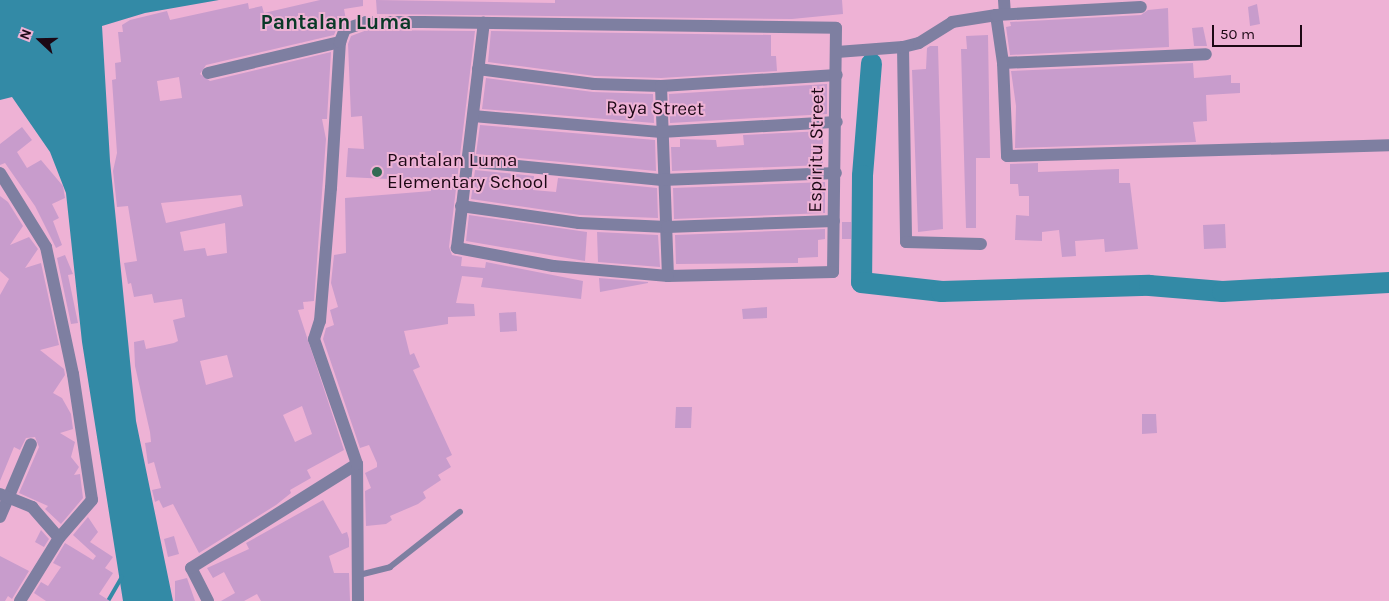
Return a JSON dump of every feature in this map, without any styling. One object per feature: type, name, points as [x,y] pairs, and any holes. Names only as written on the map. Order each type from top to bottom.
[{"type":"street","points":[[1004,0],[1001,15],[1006,156],[1389,145]]},
{"type":"street","points":[[841,51],[898,47],[919,43],[952,22],[1055,5],[1099,4],[1141,7]]},
{"type":"street","points":[[358,601],[357,464],[314,339],[320,321],[340,42],[345,29],[366,22],[484,23],[457,248],[553,266],[668,276],[667,228],[662,180],[661,86]]},
{"type":"street","name":"Espiritu Street","points":[[484,23],[836,28],[841,51],[837,75],[833,272],[668,276]]},
{"type":"street","points":[[208,73],[340,42]]},
{"type":"street","points":[[898,47],[906,242],[981,244]]},
{"type":"street","points":[[1003,63],[1206,54]]},
{"type":"street","points":[[478,69],[594,84],[661,86],[837,75]]},
{"type":"street","name":"Raya Street","points":[[473,116],[661,132],[837,122]]},
{"type":"street","points":[[468,161],[662,180],[836,172]]},
{"type":"street","points":[[0,173],[46,247],[73,374],[92,500],[58,538],[20,601]]},
{"type":"street","points":[[462,206],[579,223],[667,228],[834,221]]},
{"type":"street","points":[[0,518],[4,496],[31,444]]},
{"type":"street","points":[[208,601],[191,568],[357,464]]},
{"type":"street","points":[[4,496],[32,507],[58,538]]},
{"type":"lane","points":[[359,575],[390,567],[460,512]]},
{"type":"water","points":[[0,0],[219,0],[145,13],[102,26],[110,161],[136,421],[173,601],[123,601],[82,342],[66,193],[50,152],[12,97],[0,100]]},
{"type":"building","points":[[320,0],[363,0],[363,6],[344,9],[346,20],[339,23],[334,35],[206,65],[200,74],[210,81],[331,52],[327,119],[322,119],[326,139],[314,301],[303,302],[304,309],[298,310],[344,450],[307,470],[311,478],[290,490],[291,493],[276,505],[199,553],[173,504],[163,508],[159,500],[155,502],[152,490],[161,488],[154,462],[148,464],[145,443],[151,442],[150,432],[135,366],[134,342],[144,340],[146,349],[174,343],[178,341],[173,320],[185,317],[182,299],[154,303],[152,294],[134,297],[131,283],[128,284],[124,263],[137,261],[128,206],[117,207],[113,171],[117,153],[112,80],[116,79],[115,63],[121,62],[118,32],[123,32],[122,25],[130,20],[167,11],[170,20],[248,3],[249,9],[262,6],[264,13]],"holes":[[[179,77],[182,98],[160,101],[157,81]],[[241,195],[243,206],[166,223],[161,203]],[[225,223],[227,253],[207,256],[205,248],[184,251],[180,232]],[[227,355],[233,377],[206,385],[200,361]],[[302,406],[312,434],[295,442],[283,415]]]},
{"type":"building","points":[[376,0],[555,3],[555,0],[842,0],[843,14],[792,19],[377,14]]},
{"type":"building","points":[[1257,4],[1260,24],[1250,26],[1248,7]]},
{"type":"building","points":[[1168,8],[1169,47],[1010,55],[1006,27],[1011,26],[1010,22],[1141,15],[1148,10]]},
{"type":"building","points":[[1203,27],[1207,46],[1194,46],[1192,28]]},
{"type":"building","points":[[367,30],[475,31],[449,247],[452,255],[462,257],[461,266],[485,268],[486,262],[583,281],[581,299],[481,287],[483,278],[462,276],[456,303],[474,304],[475,316],[448,317],[448,324],[404,331],[410,355],[414,353],[420,367],[413,370],[452,455],[446,458],[451,467],[438,475],[441,480],[423,492],[426,498],[418,504],[390,516],[392,520],[386,524],[366,526],[365,491],[371,488],[365,473],[377,467],[377,463],[369,445],[360,448],[323,339],[326,328],[334,325],[330,310],[338,307],[331,283],[334,255],[346,253],[345,198],[431,191],[431,181],[346,177],[348,148],[364,149],[362,116],[351,117],[348,44],[351,36]]},
{"type":"building","points":[[491,31],[771,35],[771,56],[776,56],[777,71],[661,78],[595,76],[488,62]]},
{"type":"building","points":[[988,35],[990,158],[976,158],[976,228],[966,228],[961,49],[967,49],[966,36]]},
{"type":"building","points":[[938,46],[943,229],[918,232],[912,70],[926,69],[927,48]]},
{"type":"building","points":[[1193,63],[1194,78],[1231,75],[1231,83],[1240,83],[1240,93],[1206,95],[1207,121],[1193,122],[1196,142],[1015,148],[1016,106],[1011,71]]},
{"type":"building","points":[[486,78],[593,92],[653,94],[654,123],[482,109]]},
{"type":"building","points":[[827,84],[827,114],[670,123],[669,94]]},
{"type":"building","points":[[480,125],[655,140],[656,171],[476,154]]},
{"type":"building","points":[[22,127],[32,140],[17,152],[27,168],[41,160],[63,186],[65,198],[52,204],[59,218],[53,221],[62,245],[56,248],[35,206],[5,163],[0,165],[0,144]]},
{"type":"building","points":[[823,131],[823,165],[672,171],[671,147],[680,147],[680,139],[716,140],[717,147],[744,145],[743,135]]},
{"type":"building","points":[[1038,163],[1038,172],[1119,169],[1119,183],[1130,183],[1138,249],[1105,252],[1104,239],[1075,241],[1076,256],[1062,257],[1059,230],[1042,232],[1042,241],[1015,240],[1016,215],[1029,216],[1029,196],[1019,196],[1018,184],[1010,184],[1010,164]]},
{"type":"building","points":[[475,170],[534,176],[533,190],[556,192],[558,178],[657,188],[658,218],[580,215],[471,199]]},
{"type":"building","points":[[825,182],[825,213],[674,219],[673,188]]},
{"type":"building","points":[[0,196],[8,202],[23,226],[10,245],[29,237],[38,249],[25,268],[41,263],[59,345],[40,350],[64,369],[65,375],[53,393],[62,398],[71,414],[73,429],[60,433],[75,442],[71,457],[79,467],[74,475],[80,474],[83,498],[61,524],[45,509],[48,506],[19,493],[39,447],[35,437],[26,438],[20,450],[14,447],[0,481],[0,295],[9,279],[0,271]]},
{"type":"building","points":[[469,215],[587,232],[585,261],[466,241]]},
{"type":"building","points":[[842,222],[851,222],[851,239],[842,239]]},
{"type":"building","points":[[1225,224],[1226,248],[1204,249],[1203,225]]},
{"type":"building","points":[[825,229],[825,239],[818,240],[818,257],[798,258],[798,263],[676,264],[675,235]]},
{"type":"building","points":[[597,232],[658,235],[660,267],[598,262]]},
{"type":"building","points":[[65,255],[73,274],[68,275],[78,323],[71,324],[57,258]]},
{"type":"building","points":[[599,278],[648,282],[648,283],[600,292]]},
{"type":"building","points":[[767,307],[767,318],[743,319],[742,309]]},
{"type":"building","points":[[516,312],[517,331],[500,332],[499,313]]},
{"type":"building","points":[[676,407],[692,407],[691,428],[675,428]]},
{"type":"building","points":[[1142,414],[1156,414],[1157,433],[1142,434]]},
{"type":"building","points":[[323,500],[342,534],[347,532],[349,539],[349,547],[329,556],[334,573],[349,573],[350,601],[261,601],[257,594],[244,601],[221,601],[235,593],[224,572],[213,578],[207,568],[249,549],[246,543]]},
{"type":"building","points":[[88,517],[98,532],[90,542],[113,557],[105,568],[113,573],[99,594],[110,601],[46,601],[34,593],[41,582],[48,586],[61,567],[53,563],[65,543],[93,560],[96,556],[73,535]]},
{"type":"building","points":[[41,530],[49,539],[44,547],[35,542]]},
{"type":"building","points":[[174,536],[179,554],[168,557],[164,539]]},
{"type":"building","points":[[0,556],[29,571],[12,599],[8,596],[5,601],[0,601]]},
{"type":"building","points":[[187,578],[195,601],[175,601],[175,581]]},
{"type":"waterway","points":[[871,63],[862,175],[861,282],[941,291],[1149,285],[1222,291],[1389,282]]},
{"type":"waterway","points":[[108,601],[122,577]]},
{"type":"place","name":"Pantalan Luma Elementary School","points":[[377,172]]},
{"type":"district","name":"Pantalan Luma","points":[[336,22]]}]
